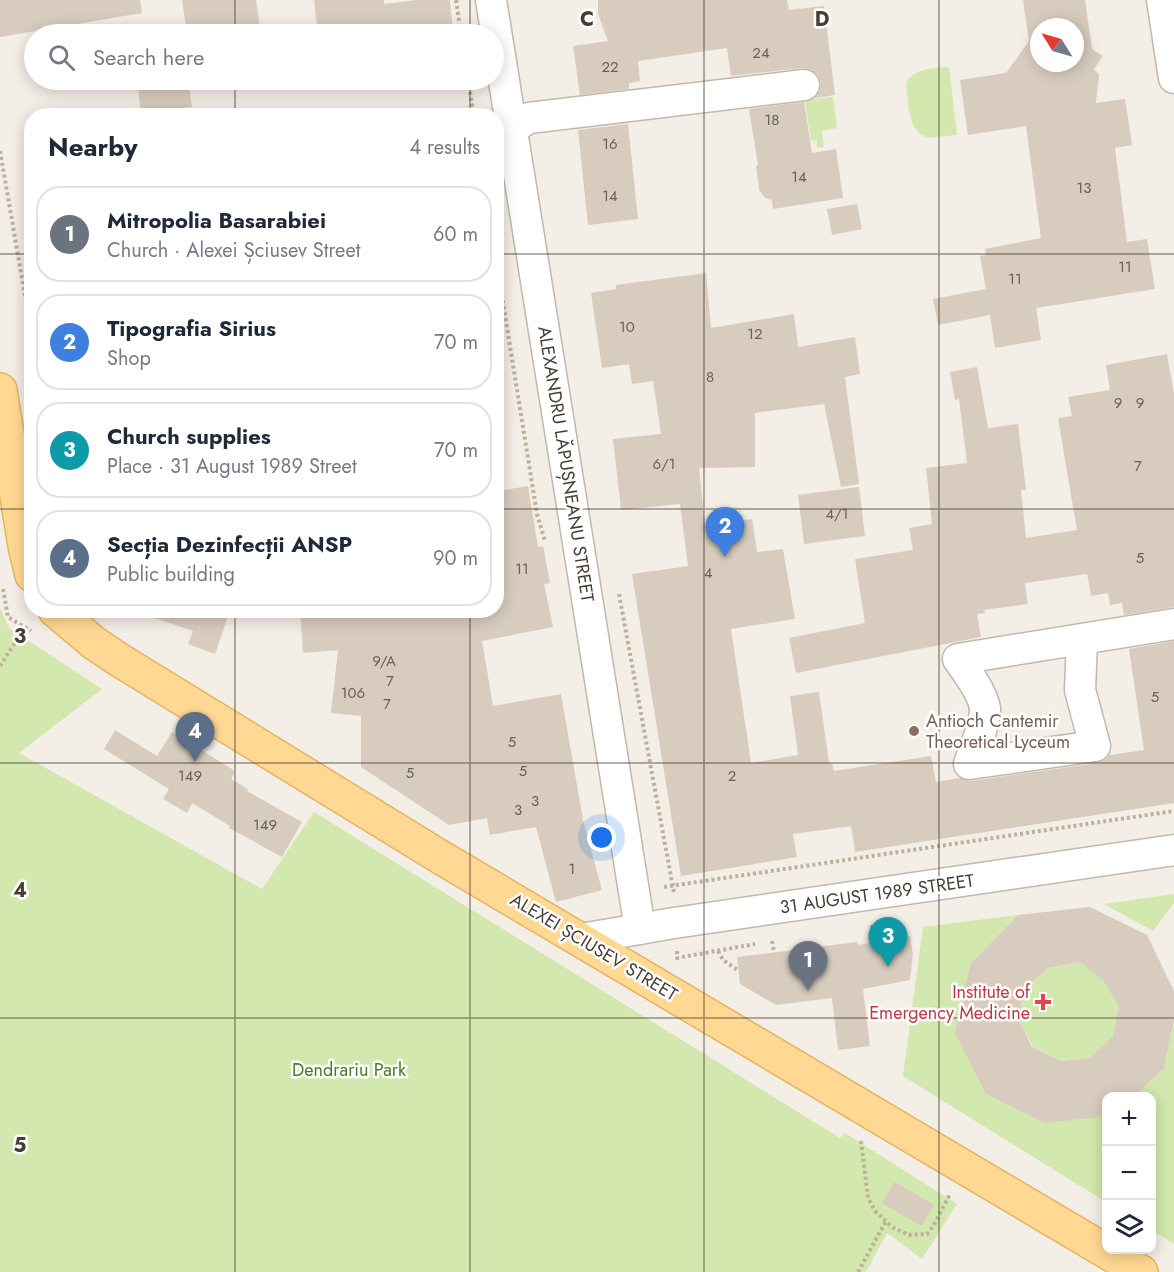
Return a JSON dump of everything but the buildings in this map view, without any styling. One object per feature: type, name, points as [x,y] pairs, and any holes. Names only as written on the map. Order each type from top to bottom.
[{"type":"main road","points":[[0,390],[24,540]]},
{"type":"main road","name":"ALEXEI ȘCIUSEV STREET","points":[[64,618],[94,643],[132,668],[427,849],[1141,1272]]},
{"type":"street","name":"ALEXANDRU LĂPUȘNEANU STREET","points":[[491,0],[495,24]]},
{"type":"street","points":[[1162,0],[1174,78]]},
{"type":"street","name":"ALEXANDRU LĂPUȘNEANU STREET","points":[[504,79],[640,929]]},
{"type":"street","points":[[512,128],[529,118],[804,85]]},
{"type":"street","points":[[1082,640],[1080,690],[1095,746],[969,764],[985,708],[973,680],[958,659],[1174,624]]},
{"type":"street","name":"31 AUGUST 1989 STREET","points":[[581,939],[1174,850]]},
{"type":"path","points":[[456,0],[460,24]]},
{"type":"path","points":[[470,90],[473,108]]},
{"type":"path","points":[[0,151],[24,290]]},
{"type":"path","points":[[0,666],[25,627]]},
{"type":"path","points":[[872,925],[874,937]]},
{"type":"path","points":[[772,941],[774,952]]},
{"type":"path","points":[[718,951],[723,960],[739,971]]},
{"type":"path","points":[[861,1137],[868,1198],[875,1211],[892,1227],[909,1235],[927,1234],[951,1193]]},
{"type":"path","points":[[858,1272],[886,1221]]},
{"type":"green space","points":[[949,67],[957,135],[927,138],[920,134],[912,122],[906,84],[913,74],[918,72]]},
{"type":"green space","points":[[833,97],[837,128],[822,131],[824,147],[817,148],[817,140],[811,141],[805,100]]},
{"type":"green space","name":"Dendrariu Park","points":[[0,608],[9,628],[102,689],[19,753],[262,889],[314,812],[840,1138],[845,1133],[957,1204],[922,1259],[887,1233],[866,1272],[0,1272]]},
{"type":"green space","points":[[1174,894],[1174,903],[1153,931],[1104,904]]},
{"type":"green space","points":[[1018,915],[970,964],[955,1033],[1102,1114],[1102,1200],[903,1076],[923,927]]},
{"type":"green space","points":[[1079,962],[1103,980],[1119,1007],[1113,1036],[1090,1058],[1061,1061],[1033,1047],[1019,1020],[1023,991],[1048,968]]},
{"type":"green space","points":[[1174,1027],[1174,1244],[1156,1233],[1156,1092],[1139,1092],[1164,1068]]},
{"type":"place","name":"Tipografia Sirius","points":[[725,557]]},
{"type":"place","name":"Antioch Cantemir Theoretical Lyceum","points":[[914,731]]},
{"type":"place","name":"Secția Dezinfecții ANSP","points":[[195,762]]},
{"type":"place","name":"Church supplies","points":[[888,967]]},
{"type":"place","name":"Mitropolia Basarabiei","points":[[808,991]]},
{"type":"place","name":"Institute of Emergency Medicine","points":[[1043,1002]]}]
